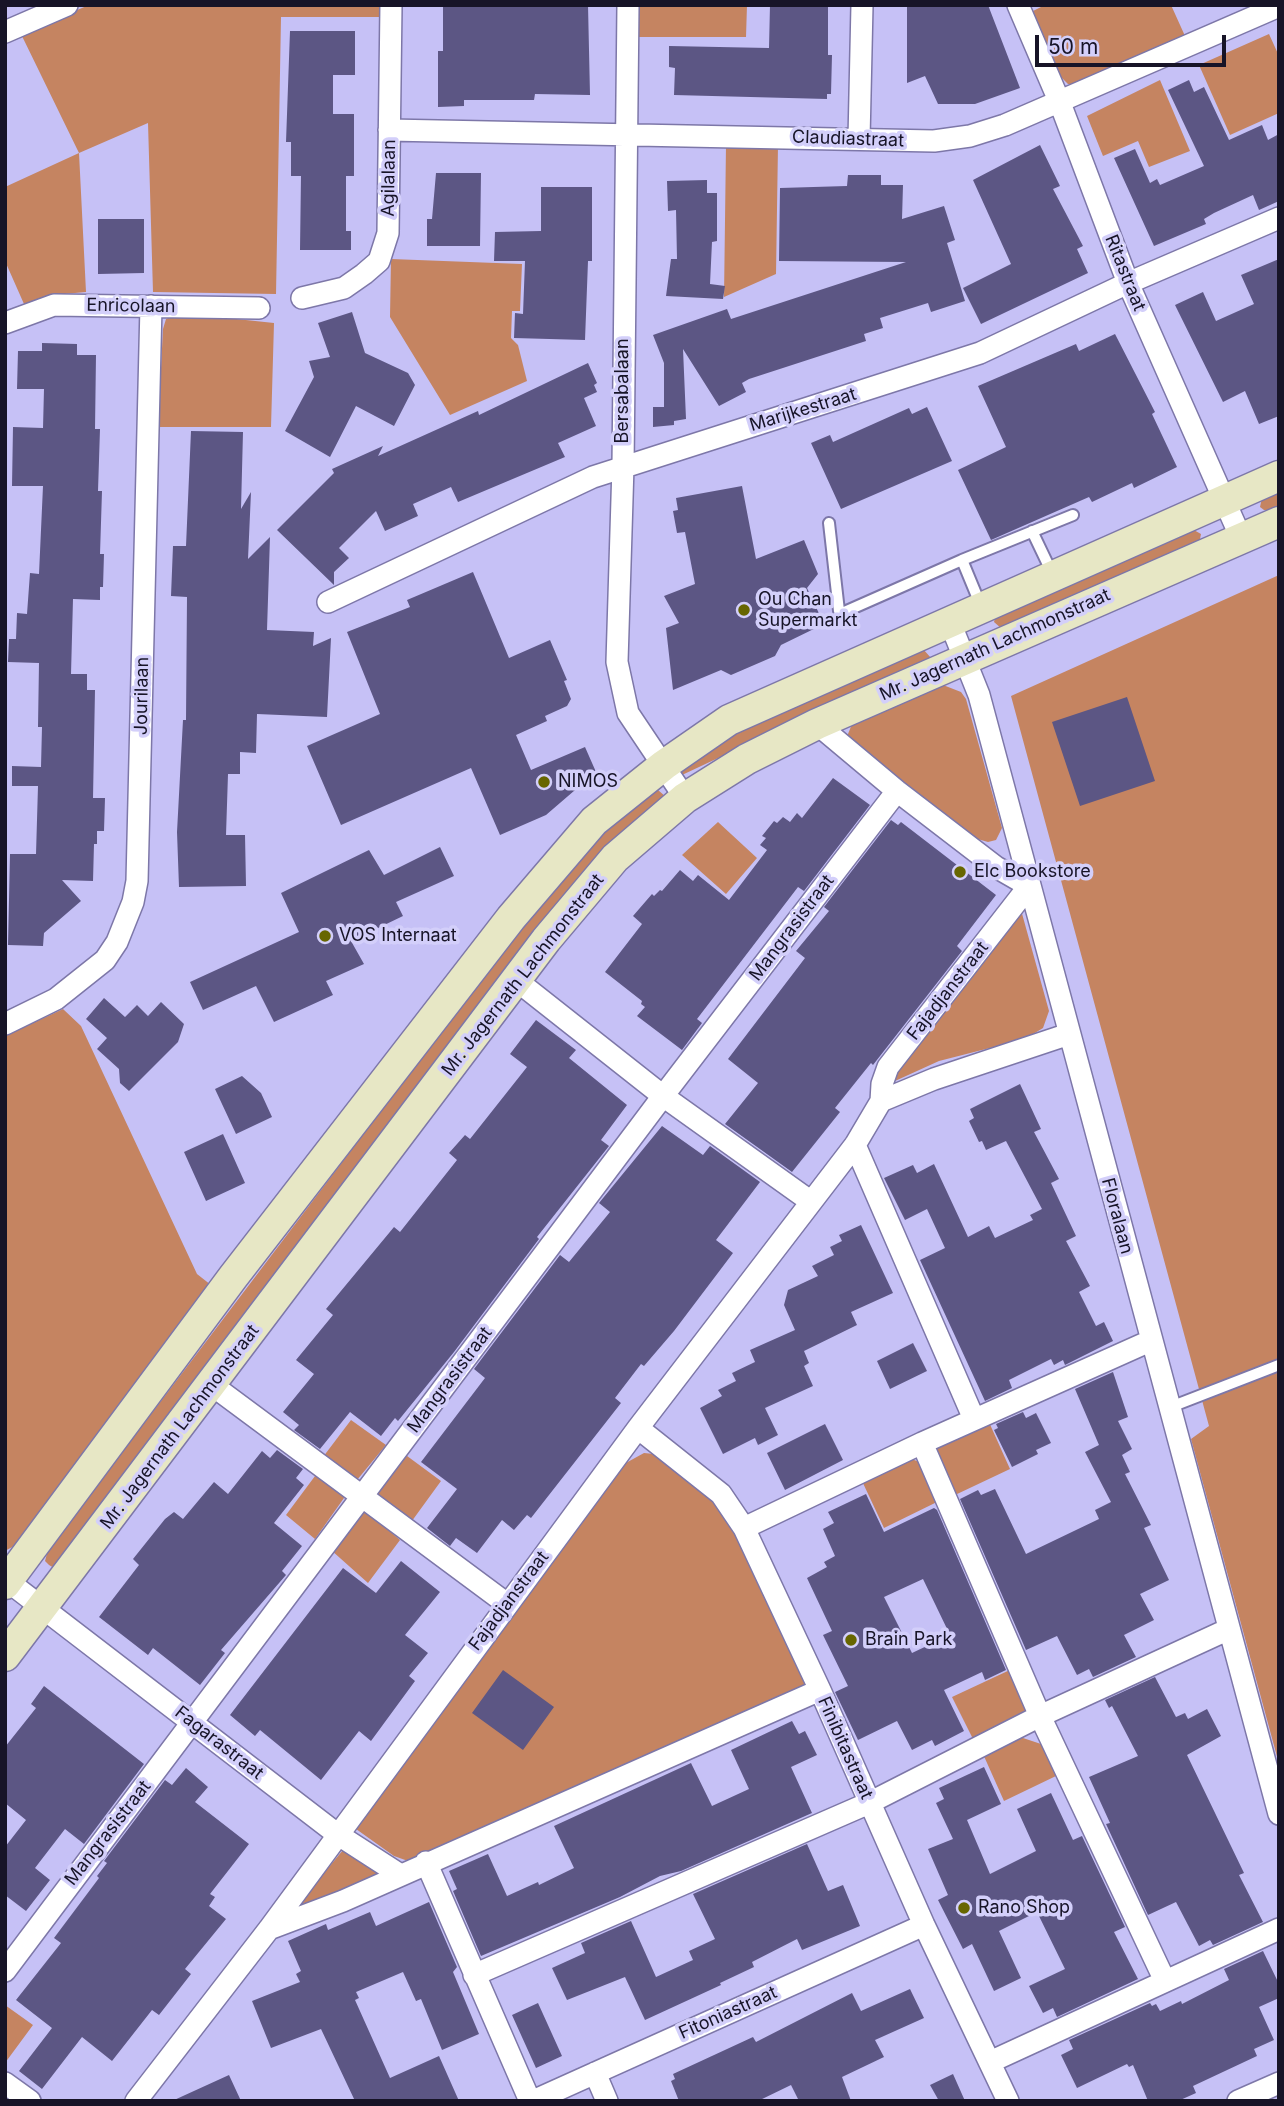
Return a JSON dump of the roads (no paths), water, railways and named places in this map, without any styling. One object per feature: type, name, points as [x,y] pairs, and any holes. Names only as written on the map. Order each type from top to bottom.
[{"type":"main road","points":[[6,1581],[233,1277],[511,918],[594,821],[664,765],[729,720],[948,620],[1279,476]]},
{"type":"main road","name":"Mr. Jagernath Lachmonstraat","points":[[5,1656],[516,980],[615,858],[685,798],[747,759],[817,724],[1279,522]]},
{"type":"street","points":[[5,32],[67,5]]},
{"type":"street","name":"Agilalaan","points":[[302,298],[344,288],[379,261],[388,233],[391,5]]},
{"type":"street","name":"Bersabalaan","points":[[628,5],[623,466],[617,662],[628,713],[685,798]]},
{"type":"street","points":[[859,138],[862,5]]},
{"type":"street","name":"Ritastraat","points":[[1018,5],[1060,103],[1128,284],[1241,538]]},
{"type":"street","name":"Claudiastraat","points":[[389,130],[934,141],[970,136],[1060,103],[1279,6]]},
{"type":"street","name":"Marijkestraat","points":[[328,602],[593,477],[980,353],[1279,218]]},
{"type":"street","name":"Enricolaan","points":[[5,323],[54,305],[260,308]]},
{"type":"street","name":"Jourilaan","points":[[5,1024],[56,999],[105,960],[117,942],[133,902],[137,881],[151,306]]},
{"type":"street","name":"Floralaan","points":[[948,620],[979,695],[1150,1341],[1279,1814]]},
{"type":"street","points":[[817,724],[897,791],[996,867],[1029,886]]},
{"type":"street","name":"Mangrasistraat","points":[[5,1971],[663,1096],[897,791]]},
{"type":"street","name":"Fajadjanstraat","points":[[136,2101],[269,1929],[638,1428],[855,1145],[881,1101],[882,1084],[888,1068],[1029,886]]},
{"type":"street","points":[[516,980],[663,1096],[810,1201]]},
{"type":"street","points":[[881,1101],[934,1079],[1069,1034]]},
{"type":"street","points":[[855,1145],[974,1419]]},
{"type":"street","points":[[744,1528],[974,1419],[1150,1341]]},
{"type":"street","points":[[212,1385],[507,1604]]},
{"type":"street","name":"Finibitastraat","points":[[638,1428],[721,1494],[744,1528],[820,1690],[924,1925],[1008,2101]]},
{"type":"street","points":[[922,1443],[1040,1716],[1165,1981]]},
{"type":"street","name":"Fagarastraat","points":[[6,1581],[337,1835],[399,1874]]},
{"type":"street","points":[[474,1975],[869,1803],[1040,1716],[1229,1629]]},
{"type":"street","points":[[269,1929],[343,1901],[820,1690]]},
{"type":"street","points":[[426,1862],[531,2101]]},
{"type":"street","name":"Fitoniastraat","points":[[531,2101],[924,1925]]},
{"type":"street","points":[[990,2062],[1279,1929]]},
{"type":"street","points":[[595,2073],[607,2101]]},
{"type":"street","points":[[5,2083],[30,2101]]},
{"type":"street","points":[[1238,2101],[1279,2083]]},
{"type":"lane","points":[[829,523],[838,609],[842,613],[1073,515]]},
{"type":"lane","points":[[1032,531],[1053,575]]},
{"type":"lane","points":[[962,560],[981,606]]},
{"type":"lane","points":[[1168,1408],[1279,1365]]},
{"type":"place","name":"Ou Chan Supermarkt","points":[[744,610]]},
{"type":"place","name":"NIMOS","points":[[544,782]]},
{"type":"place","name":"Elc Bookstore","points":[[960,872]]},
{"type":"place","name":"VOS Internaat","points":[[325,936]]},
{"type":"place","name":"Brain Park","points":[[851,1640]]},
{"type":"place","name":"Rano Shop","points":[[964,1908]]}]
